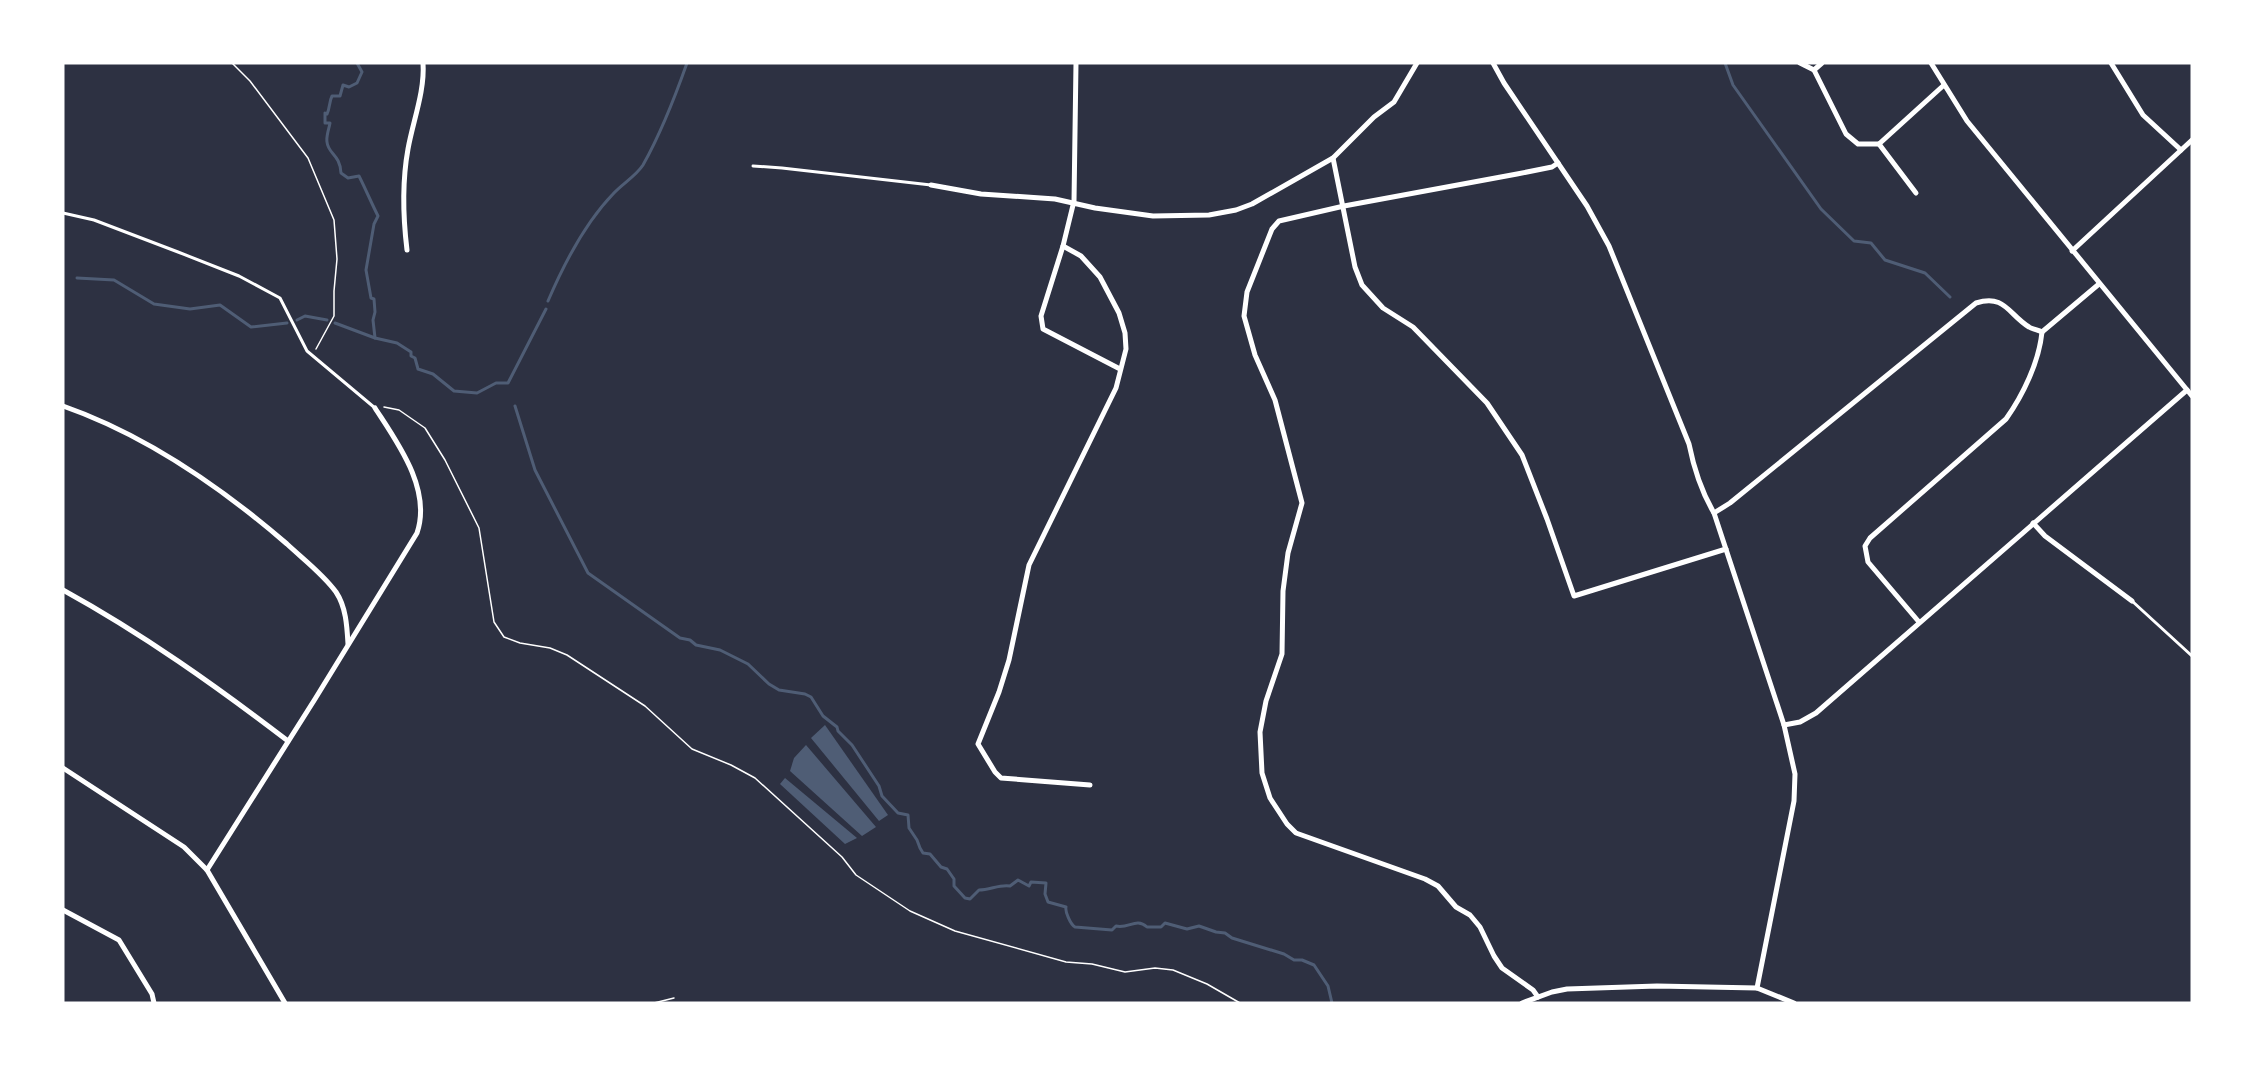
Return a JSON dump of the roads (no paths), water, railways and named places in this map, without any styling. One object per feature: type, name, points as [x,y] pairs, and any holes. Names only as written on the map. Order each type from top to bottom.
[{"type":"street","points":[[407,250],[403,205],[407,151],[423,78],[423,63]]},
{"type":"street","points":[[1076,63],[1074,201],[1063,246],[1041,316],[1043,329],[1047,332],[1120,369]]},
{"type":"street","points":[[931,185],[957,191],[1074,201],[1095,208],[1152,216],[1209,215],[1236,210],[1252,204],[1333,158],[1374,117],[1394,102],[1417,63]]},
{"type":"street","points":[[1493,63],[1587,206],[1609,246],[1689,444],[1694,469],[1704,496],[1714,513],[1785,725],[1796,774],[1795,793],[1757,988]]},
{"type":"street","points":[[1800,63],[1814,70],[1846,134],[1858,144],[1879,144],[1944,85]]},
{"type":"street","points":[[1814,70],[1822,63]]},
{"type":"street","points":[[1931,63],[1967,121],[2192,396]]},
{"type":"street","points":[[2111,63],[2144,115],[2181,150]]},
{"type":"street","points":[[2072,251],[2192,140]]},
{"type":"street","points":[[1879,144],[1916,193]]},
{"type":"street","points":[[1333,158],[1355,267],[1362,285],[1383,308],[1413,327],[1488,403],[1522,455],[1574,596],[1726,549]]},
{"type":"street","points":[[1538,997],[1533,990],[1502,968],[1475,920],[1466,911],[1456,907],[1438,885],[1296,833],[1281,815],[1267,790],[1260,764],[1260,732],[1266,700],[1281,654],[1287,553],[1302,503],[1275,400],[1255,356],[1244,316],[1247,292],[1272,229],[1280,221],[1344,206],[1552,167],[1558,163]]},
{"type":"street","points":[[1063,246],[1081,256],[1100,277],[1119,313],[1125,333],[1126,349],[1116,388],[1029,566],[1009,660],[978,744],[997,776],[1001,778],[1090,785]]},
{"type":"street","points":[[1919,622],[1868,562],[1865,546],[1870,538],[2006,419],[2015,406],[2041,349],[2042,332],[2099,284]]},
{"type":"street","points":[[1714,513],[1730,503],[1976,303],[1993,300],[2002,304],[2029,328],[2042,332]]},
{"type":"street","points":[[1785,725],[1800,722],[1816,713],[2187,390]]},
{"type":"street","points":[[63,406],[86,414],[162,453],[222,492],[273,532],[336,592],[345,613],[348,646]]},
{"type":"street","points":[[207,870],[414,540],[419,527],[418,494],[410,464],[375,408]]},
{"type":"street","points":[[2033,523],[2045,536],[2132,601]]},
{"type":"street","points":[[63,590],[118,621],[203,678],[288,741]]},
{"type":"street","points":[[63,768],[184,847],[207,870],[285,1003]]},
{"type":"street","points":[[63,910],[119,940],[152,994],[154,1003]]},
{"type":"street","points":[[1522,1003],[1567,989],[1634,986],[1757,988],[1794,1003]]},
{"type":"lane","points":[[753,166],[931,185]]},
{"type":"lane","points":[[63,213],[94,220],[189,256],[239,276],[280,298],[302,345],[375,408]]},
{"type":"lane","points":[[2132,601],[2192,656]]},
{"type":"water","points":[[825,725],[888,815],[879,821],[811,738]]},
{"type":"water","points":[[806,745],[876,827],[862,836],[790,771],[794,758]]},
{"type":"water","points":[[785,778],[857,838],[845,844],[780,784]]},
{"type":"waterway","points":[[357,63],[362,72],[357,83],[349,87],[343,85],[340,96],[332,96],[328,112],[325,113],[325,123],[330,123],[328,146],[339,162],[341,173],[348,178],[359,176],[378,216],[374,224],[366,270],[371,298],[374,299],[375,338],[397,343],[411,352],[418,369],[433,374],[454,391],[477,393],[496,383],[508,383],[546,309]]},
{"type":"waterway","points":[[548,301],[568,259],[603,205],[643,165],[667,115],[687,63]]},
{"type":"waterway","points":[[1725,63],[1733,85],[1821,209],[1854,241],[1871,243],[1885,260],[1925,273],[1950,297]]},
{"type":"waterway","points":[[77,278],[114,280],[154,304],[190,309],[220,305],[251,327],[287,323]]},
{"type":"waterway","points":[[297,320],[305,316],[327,320]]},
{"type":"waterway","points":[[335,323],[375,338]]},
{"type":"waterway","points":[[515,406],[535,470],[588,573],[680,638],[690,640],[696,645],[720,650],[748,664],[769,684],[779,690],[811,697],[823,716],[837,727],[852,745],[879,786],[882,796],[898,813],[908,815],[909,828],[923,853],[930,854],[941,867],[947,869],[954,879],[954,886],[965,898],[970,899],[979,890],[1010,886],[1018,880],[1029,886],[1031,882],[1046,883],[1045,894],[1048,902],[1066,907],[1068,917],[1075,927],[1112,930],[1116,926],[1136,923],[1147,927],[1161,927],[1165,923],[1187,929],[1199,926],[1225,933],[1232,938],[1314,965],[1328,986],[1332,1003]]}]
